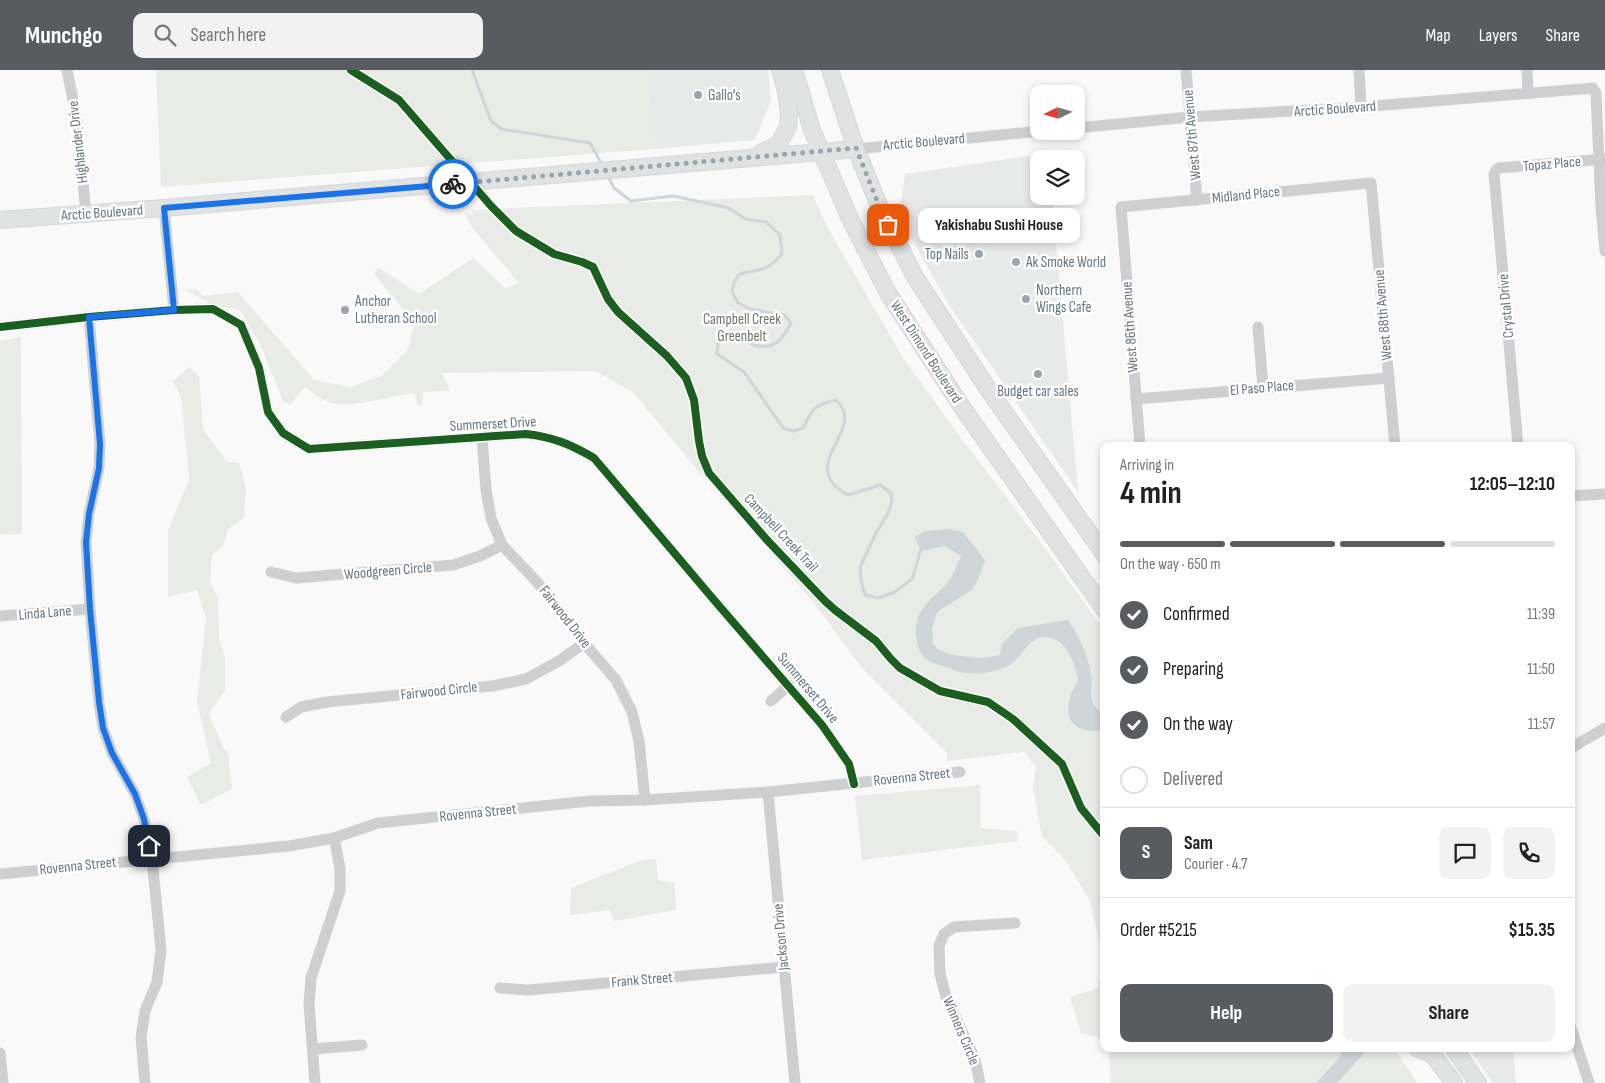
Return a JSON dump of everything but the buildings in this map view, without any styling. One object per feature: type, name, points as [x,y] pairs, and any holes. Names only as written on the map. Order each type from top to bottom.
[{"type":"main road","points":[[751,157],[778,145],[788,127],[790,113],[780,70]]},
{"type":"main road","name":"West Dimond Boulevard","points":[[794,70],[812,130],[851,221],[888,293],[962,407],[1100,603]]},
{"type":"main road","points":[[830,70],[856,148],[880,208],[915,277],[988,389],[1100,549]]},
{"type":"main road","name":"Arctic Boulevard","points":[[0,220],[164,208],[856,148]]},
{"type":"main road","points":[[1419,1052],[1440,1083]]},
{"type":"main road","points":[[1425,1052],[1433,1055],[1454,1083]]},
{"type":"main road","points":[[1456,1052],[1478,1083]]},
{"type":"street","name":"Highlander Drive","points":[[67,70],[77,120],[86,214]]},
{"type":"street","name":"West 87th Avenue","points":[[1186,70],[1197,200]]},
{"type":"street","points":[[1359,70],[1361,107]]},
{"type":"street","points":[[1527,70],[1528,93]]},
{"type":"street","name":"Arctic Boulevard","points":[[1085,127],[1190,117],[1361,107],[1593,88],[1596,93],[1602,159]]},
{"type":"street","name":"Arctic Boulevard","points":[[856,148],[1030,132]]},
{"type":"street","points":[[1602,159],[1605,251]]},
{"type":"street","name":"Topaz Place","points":[[1499,168],[1602,159]]},
{"type":"street","name":"Crystal Drive","points":[[1499,168],[1494,174],[1518,442]]},
{"type":"street","name":"Midland Place","points":[[1121,207],[1371,183]]},
{"type":"street","name":"West 88th Avenue","points":[[1371,183],[1395,442]]},
{"type":"street","name":"West 86th Avenue","points":[[1121,207],[1140,442]]},
{"type":"street","points":[[164,208],[174,310]]},
{"type":"street","name":"Summerset Drive","points":[[0,327],[89,317],[174,310],[213,309],[240,324],[259,368],[268,412],[283,433],[309,449],[526,434],[545,436],[570,444],[594,458],[714,600],[789,685],[822,725],[849,764],[854,784]]},
{"type":"street","points":[[89,317],[100,444],[99,468],[89,514],[86,542],[99,702],[103,728],[112,753],[135,794],[144,819],[152,859],[162,950],[157,982],[145,1012],[141,1037],[145,1083]]},
{"type":"street","points":[[1258,327],[1263,388]]},
{"type":"street","name":"El Paso Place","points":[[1136,399],[1389,378]]},
{"type":"street","name":"Fairwood Drive","points":[[482,438],[486,490],[491,518],[502,545],[538,582],[584,643],[616,680],[632,712],[639,741],[645,800]]},
{"type":"street","points":[[1575,496],[1605,494]]},
{"type":"street","name":"Woodgreen Circle","points":[[271,572],[296,578],[454,565],[480,556],[502,545]]},
{"type":"street","name":"Linda Lane","points":[[0,616],[90,609]]},
{"type":"street","name":"Fairwood Circle","points":[[286,716],[301,707],[327,702],[493,686],[526,679],[559,661],[584,643]]},
{"type":"street","points":[[772,701],[789,685]]},
{"type":"street","points":[[1575,746],[1605,728]]},
{"type":"street","name":"Rovenna Street","points":[[0,874],[290,846],[334,838],[378,823],[590,801],[645,800],[768,792],[960,772]]},
{"type":"street","name":"Jackson Drive","points":[[768,792],[795,1083]]},
{"type":"street","points":[[315,1083],[309,1004],[311,978],[340,891],[340,868],[334,838]]},
{"type":"street","name":"Winners Circle","points":[[980,1083],[975,1059],[956,1020],[940,974],[939,946],[941,931],[954,928],[1015,923]]},
{"type":"street","name":"Frank Street","points":[[500,988],[528,990],[784,967]]},
{"type":"street","points":[[1575,1040],[1590,1083]]},
{"type":"street","points":[[312,1049],[362,1045]]},
{"type":"street","points":[[0,1053],[3,1083]]},
{"type":"shaded area","points":[[645,70],[768,70],[771,100],[755,140],[654,149]]},
{"type":"shaded area","points":[[1030,156],[1030,205],[1053,205],[1078,492],[949,305],[910,236],[900,210],[905,174]]},
{"type":"shaded area","points":[[949,529],[963,532],[985,560],[976,584],[970,591],[937,612],[932,628],[933,643],[937,649],[952,655],[982,658],[1000,655],[1002,644],[1018,628],[1068,620],[1088,660],[1092,680],[1092,697],[1095,706],[1100,711],[1100,730],[1079,728],[1070,719],[1069,704],[1071,694],[1079,680],[1070,654],[1057,640],[1044,637],[1038,638],[1028,645],[1012,663],[995,671],[982,673],[970,674],[960,672],[931,662],[922,655],[916,634],[919,616],[925,605],[949,580],[961,556],[945,546],[921,551],[915,537],[925,531]]},
{"type":"shaded area","points":[[1342,1052],[1365,1052],[1337,1083],[1316,1083],[1340,1057]]},
{"type":"shaded area","points":[[1471,1052],[1513,1052],[1516,1083],[1493,1083]]},
{"type":"green space","points":[[156,70],[645,70],[654,149],[161,187]]},
{"type":"green space","name":"Campbell Creek Greenbelt","points":[[813,195],[825,223],[903,358],[1100,624],[1100,944],[1089,899],[1063,857],[1042,837],[1033,787],[1036,767],[1024,752],[947,761],[947,753],[862,668],[814,603],[705,479],[633,392],[595,371],[441,373],[450,391],[423,392],[422,406],[417,405],[414,393],[365,402],[336,404],[320,398],[305,387],[290,405],[283,401],[260,344],[240,310],[213,305],[185,290],[197,289],[203,296],[238,292],[314,380],[350,387],[381,376],[407,351],[415,324],[374,274],[378,267],[419,294],[473,258],[505,288],[519,283],[471,226],[464,212],[474,215],[470,210]]},
{"type":"green space","points":[[21,337],[22,534],[0,535],[0,341]]},
{"type":"green space","points":[[189,367],[199,376],[203,429],[227,462],[239,463],[246,488],[244,518],[228,529],[224,545],[212,555],[210,581],[218,598],[219,639],[225,658],[225,690],[209,714],[223,747],[228,753],[232,789],[201,805],[187,777],[211,763],[197,701],[206,618],[197,590],[168,597],[168,530],[189,479],[181,397],[173,381]]},
{"type":"green space","points":[[980,785],[981,828],[1017,831],[1018,841],[862,860],[855,796]]},
{"type":"green space","points":[[656,859],[658,880],[675,883],[676,910],[614,921],[610,910],[570,915],[571,888],[642,860]]},
{"type":"green space","name":"Campbell Creek Greenbelt","points":[[1100,975],[1100,1038],[1081,1033],[1070,997],[1098,988]]},
{"type":"green space","points":[[1109,1052],[1397,1052],[1417,1083],[1111,1083]]},
{"type":"waterway","points":[[472,70],[491,121],[501,129],[590,143],[603,166]]},
{"type":"waterway","points":[[608,176],[614,188],[631,201],[673,196],[729,208],[745,219],[766,222],[780,235],[782,254],[767,267],[761,270],[745,272],[737,277],[732,292],[738,303],[750,309],[784,315],[791,323],[781,339],[772,345],[754,345],[732,337],[718,344],[717,354],[744,372],[783,428],[793,431],[803,428],[815,408],[823,403],[836,400],[844,411],[844,423],[829,460],[828,472],[833,484],[848,495],[880,485],[891,493],[892,502],[887,515],[860,567],[865,595],[878,598],[895,592],[912,579],[922,546]]},
{"type":"cycle path","name":"Campbell Creek Trail","points":[[351,70],[399,100],[492,207],[516,231],[554,254],[593,267],[608,299],[618,312],[667,356],[686,378],[694,400],[702,456],[709,473],[767,540],[825,601],[876,641],[900,668],[940,691],[988,702],[1013,719],[1062,764],[1081,808],[1100,831]]},
{"type":"cycle path","points":[[0,327],[89,317],[174,310],[213,309],[241,325],[259,368],[268,412],[283,433],[309,449],[526,434],[553,439],[585,453],[594,458],[822,725],[849,764],[854,784]]},
{"type":"way so far","points":[[453,184],[856,148],[888,225]]},
{"type":"place","name":"Gallo's","points":[[698,95]]},
{"type":"place","name":"Yakishabu Sushi House","points":[[888,225]]},
{"type":"place","name":"Top Nails","points":[[979,254]]},
{"type":"place","name":"Ak Smoke World","points":[[1016,262]]},
{"type":"place","name":"Northern Wings Cafe","points":[[1026,299]]},
{"type":"place","name":"Anchor Lutheran School","points":[[345,310]]},
{"type":"place","name":"Budget car sales","points":[[1038,374]]},
{"type":"route","points":[[149,846],[144,819],[135,794],[112,753],[103,728],[99,702],[86,542],[89,514],[99,468],[100,444],[89,317],[174,310],[164,208],[453,184]]}]
